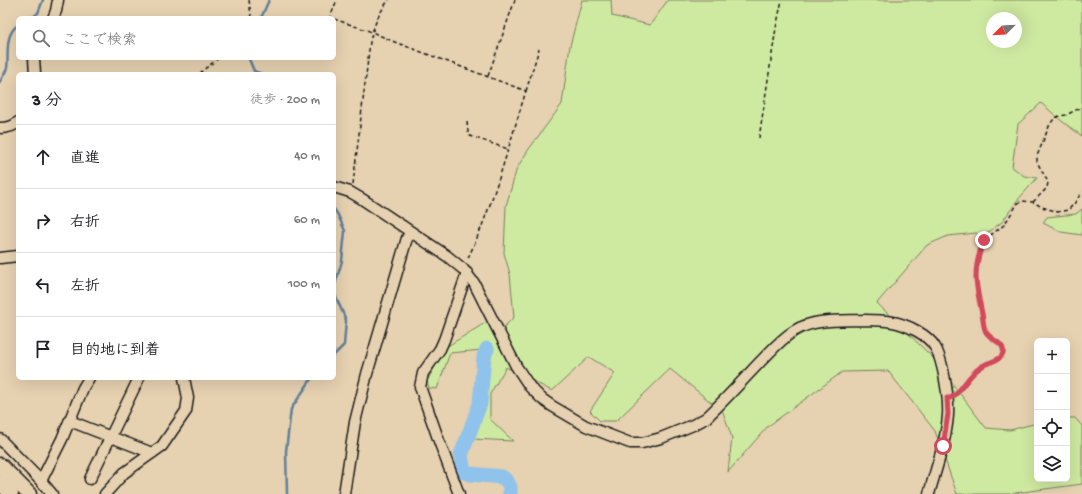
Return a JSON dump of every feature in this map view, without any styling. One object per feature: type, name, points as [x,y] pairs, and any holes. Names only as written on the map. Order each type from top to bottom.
[{"type":"highway","points":[[0,465],[29,494]]},
{"type":"highway","points":[[0,482],[11,494]]},
{"type":"street","points":[[54,16],[58,0]]},
{"type":"street","points":[[34,60],[36,72]]},
{"type":"street","points":[[4,128],[16,123]]},
{"type":"street","points":[[4,128],[16,130]]},
{"type":"street","points":[[336,188],[350,192],[447,256],[465,271],[474,283],[516,366],[530,387],[542,399],[586,426],[630,443],[642,444],[651,442],[693,426],[714,410],[784,338],[801,327],[819,322],[872,320],[890,321],[906,325],[932,342],[936,349],[944,376],[947,398],[948,414],[943,446],[929,494]]},
{"type":"street","points":[[344,494],[355,422],[407,238],[411,232]]},
{"type":"street","points":[[0,258],[16,256]]},
{"type":"street","points":[[459,494],[420,387],[423,373],[440,349],[444,340],[465,271]]},
{"type":"street","points":[[41,480],[62,439],[88,380]]},
{"type":"street","points":[[90,479],[138,380]]},
{"type":"street","points":[[105,494],[124,473],[162,446],[186,411],[188,398],[184,380]]},
{"type":"street","points":[[70,421],[152,453]]},
{"type":"street","points":[[0,439],[41,480],[52,494]]},
{"type":"path","points":[[249,0],[251,16]]},
{"type":"path","points":[[330,16],[337,0]]},
{"type":"path","points":[[350,192],[372,32],[381,12],[389,0]]},
{"type":"path","points":[[488,76],[515,0]]},
{"type":"path","points":[[759,138],[776,28],[782,0]]},
{"type":"path","points":[[336,19],[526,91]]},
{"type":"path","points":[[465,271],[479,235],[508,149],[539,49]]},
{"type":"path","points":[[201,72],[216,60]]},
{"type":"path","points":[[1033,202],[1047,188],[1048,182],[1037,162],[1037,156],[1050,124],[1059,116],[1066,115],[1082,107]]},
{"type":"path","points":[[467,122],[470,136],[508,149]]},
{"type":"path","points":[[947,398],[954,396],[970,376],[978,369],[987,363],[998,360],[1004,349],[1000,343],[985,332],[976,275],[984,240],[1004,225],[1018,203],[1026,200],[1058,212],[1068,210],[1082,192]]},
{"type":"green space","points":[[582,0],[611,0],[612,16],[650,25],[668,0],[1082,0],[1082,136],[1041,103],[1018,124],[1012,167],[1024,176],[1037,178],[1016,202],[1002,222],[982,237],[976,233],[948,236],[927,245],[877,303],[933,358],[986,428],[1010,430],[1034,424],[1034,482],[1070,482],[1070,418],[1075,418],[1082,426],[1082,484],[1008,494],[957,494],[935,431],[888,371],[842,372],[767,427],[728,472],[732,438],[723,412],[670,369],[616,421],[600,421],[590,411],[615,373],[589,357],[552,391],[506,367],[490,394],[490,419],[513,441],[472,439],[484,404],[492,349],[450,353],[437,389],[429,388],[427,381],[446,347],[485,323],[504,327],[514,317],[510,274],[504,253],[506,206],[517,168],[562,104],[570,46]]},
{"type":"green space","points":[[1082,209],[1082,235],[1061,232],[1043,223],[1047,217],[1076,214]]},
{"type":"waterway","points":[[34,16],[38,13],[43,0]]},
{"type":"waterway","points":[[262,16],[269,0]]},
{"type":"waterway","points":[[0,82],[7,68],[9,39],[16,27]]},
{"type":"waterway","points":[[249,60],[254,71],[257,72]]},
{"type":"waterway","points":[[336,212],[345,231],[342,261],[336,281]]},
{"type":"waterway","points":[[336,298],[346,320],[344,345],[336,353]]},
{"type":"waterway","points":[[487,349],[484,356],[480,404],[461,455],[464,472],[470,474],[502,477],[507,481],[510,487],[510,494]]},
{"type":"waterway","points":[[287,494],[286,451],[291,409],[311,380]]},
{"type":"route","points":[[943,446],[948,414],[947,398],[954,396],[970,376],[981,366],[998,360],[1004,349],[1000,343],[985,332],[976,275],[984,240]]}]
